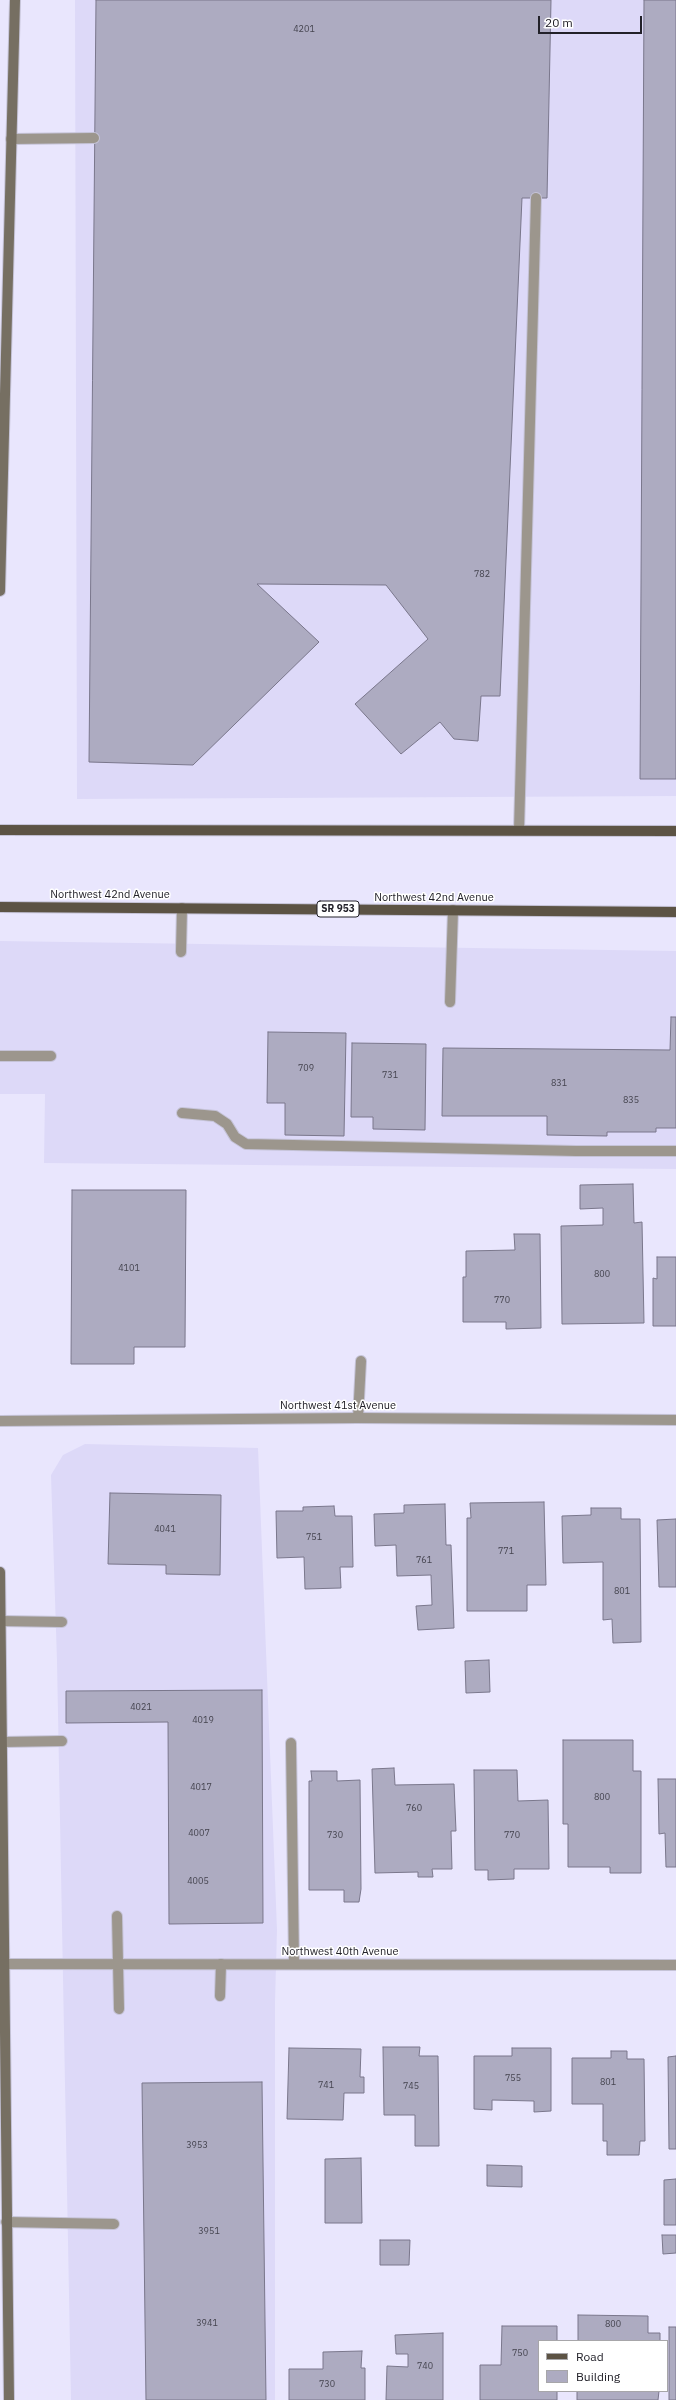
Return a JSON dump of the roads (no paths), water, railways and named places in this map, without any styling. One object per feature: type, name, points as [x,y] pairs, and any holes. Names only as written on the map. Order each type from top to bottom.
[{"type":"main road","points":[[0,591],[15,0]]},
{"type":"main road","points":[[0,830],[676,831]]},
{"type":"main road","name":"Northwest 42nd Avenue","points":[[0,907],[676,912]]},
{"type":"main road","points":[[0,1572],[9,2400]]},
{"type":"street","points":[[12,140],[94,138]]},
{"type":"street","points":[[518,830],[536,198]]},
{"type":"street","points":[[181,952],[182,908]]},
{"type":"street","points":[[450,1002],[453,910]]},
{"type":"street","points":[[0,1056],[51,1056]]},
{"type":"street","points":[[182,1113],[215,1116],[227,1124],[236,1137],[246,1144],[521,1150],[676,1151]]},
{"type":"street","points":[[358,1418],[361,1361]]},
{"type":"street","name":"Northwest 41st Avenue","points":[[0,1421],[358,1418],[676,1420]]},
{"type":"street","points":[[1,1621],[62,1622]]},
{"type":"street","points":[[3,1742],[62,1741]]},
{"type":"street","points":[[291,1743],[294,1964]]},
{"type":"street","points":[[117,1916],[119,2009]]},
{"type":"street","name":"Northwest 40th Avenue","points":[[4,1964],[676,1965]]},
{"type":"street","points":[[220,1996],[221,1964]]},
{"type":"street","points":[[6,2222],[114,2224]]}]
